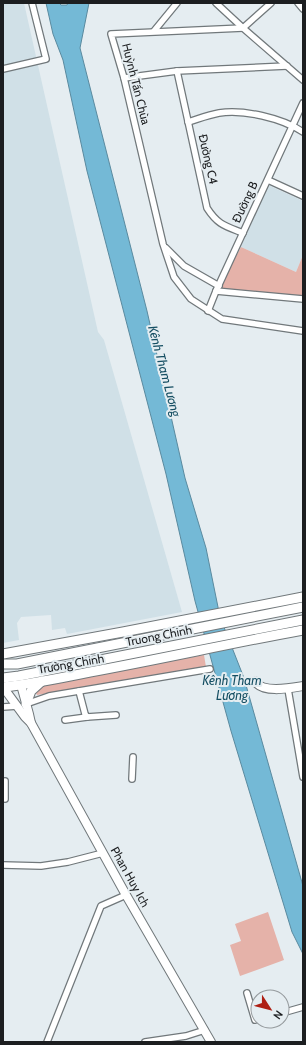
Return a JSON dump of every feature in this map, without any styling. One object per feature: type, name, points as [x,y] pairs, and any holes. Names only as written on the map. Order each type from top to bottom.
[{"type":"main road","name":"Trường Chinh","points":[[3,654],[303,597]]},
{"type":"main road","name":"Truong Chinh","points":[[186,630],[303,608]]},
{"type":"main road","name":"Truong Chinh","points":[[20,680],[57,668],[188,642],[248,635],[303,620]]},
{"type":"main road","name":"Trường Chinh","points":[[3,664],[17,664],[186,630]]},
{"type":"main road","points":[[248,635],[303,630]]},
{"type":"main road","points":[[123,632],[125,642]]},
{"type":"main road","name":"Trường Chinh","points":[[3,678],[40,682],[190,652],[248,635]]},
{"type":"main road","points":[[16,652],[20,680]]},
{"type":"main road","points":[[127,655],[129,665]]},
{"type":"main road","points":[[3,687],[22,705],[40,682],[57,668]]},
{"type":"main road","name":"Trường Chinh","points":[[3,687],[20,680]]},
{"type":"main road","name":"Phan Huy Ich","points":[[20,680],[22,705],[30,714],[31,723],[126,895],[211,1042]]},
{"type":"main road","points":[[255,681],[261,687],[288,689],[303,686]]},
{"type":"street","points":[[3,68],[46,59],[32,3]]},
{"type":"street","points":[[154,31],[177,3]]},
{"type":"street","points":[[216,3],[287,66],[302,77]]},
{"type":"street","points":[[243,28],[271,3]]},
{"type":"street","points":[[298,3],[303,8]]},
{"type":"street","name":"Huỳnh Tấn Chùa","points":[[243,28],[111,34],[124,78],[163,244],[174,277],[191,299],[222,319],[303,331]]},
{"type":"street","points":[[124,78],[177,71],[287,66]]},
{"type":"street","name":"Đường C4","points":[[177,71],[208,208],[214,218],[221,224],[243,233]]},
{"type":"street","name":"Đường B","points":[[208,311],[303,103]]},
{"type":"street","points":[[188,122],[218,113],[251,113],[293,125],[303,132]]},
{"type":"street","points":[[268,180],[303,196]]},
{"type":"street","name":"Huỳnh Tấn Chùa","points":[[163,244],[184,266],[218,288]]},
{"type":"street","points":[[218,288],[303,299]]},
{"type":"street","points":[[3,707],[22,705],[48,696],[210,669]]},
{"type":"street","points":[[288,689],[303,777]]},
{"type":"street","points":[[80,691],[87,717]]},
{"type":"street","points":[[65,720],[116,715]]},
{"type":"street","points":[[132,779],[133,757]]},
{"type":"street","points":[[5,781],[5,799]]},
{"type":"street","points":[[3,865],[41,866],[68,862],[103,853]]},
{"type":"street","points":[[47,1042],[101,906],[126,895]]},
{"type":"street","points":[[247,993],[250,1003]]},
{"type":"street","points":[[290,1011],[303,1007]]},
{"type":"street","points":[[145,1042],[186,1036],[204,1030]]},
{"type":"shaded area","points":[[3,3],[24,3],[98,332],[104,340],[182,612],[67,634],[65,628],[52,630],[51,615],[21,617],[17,623],[19,640],[3,643]]},
{"type":"shaded area","points":[[268,185],[303,201],[303,255],[296,272],[241,247]]},
{"type":"shaded area","points":[[241,247],[296,272],[303,255],[303,296],[219,289]]},
{"type":"shaded area","points":[[204,655],[206,667],[37,695],[35,691],[41,684]]},
{"type":"shaded area","points":[[268,912],[284,960],[240,976],[230,945],[241,941],[235,924]]},
{"type":"water","name":"Kênh Tham Lương","points":[[46,3],[59,3],[61,5],[67,5],[68,3],[89,3],[80,48],[147,311],[185,478],[206,548],[220,617],[244,678],[303,886],[303,954],[292,932],[231,731],[195,601],[166,474],[87,171],[63,60],[53,34]]}]
